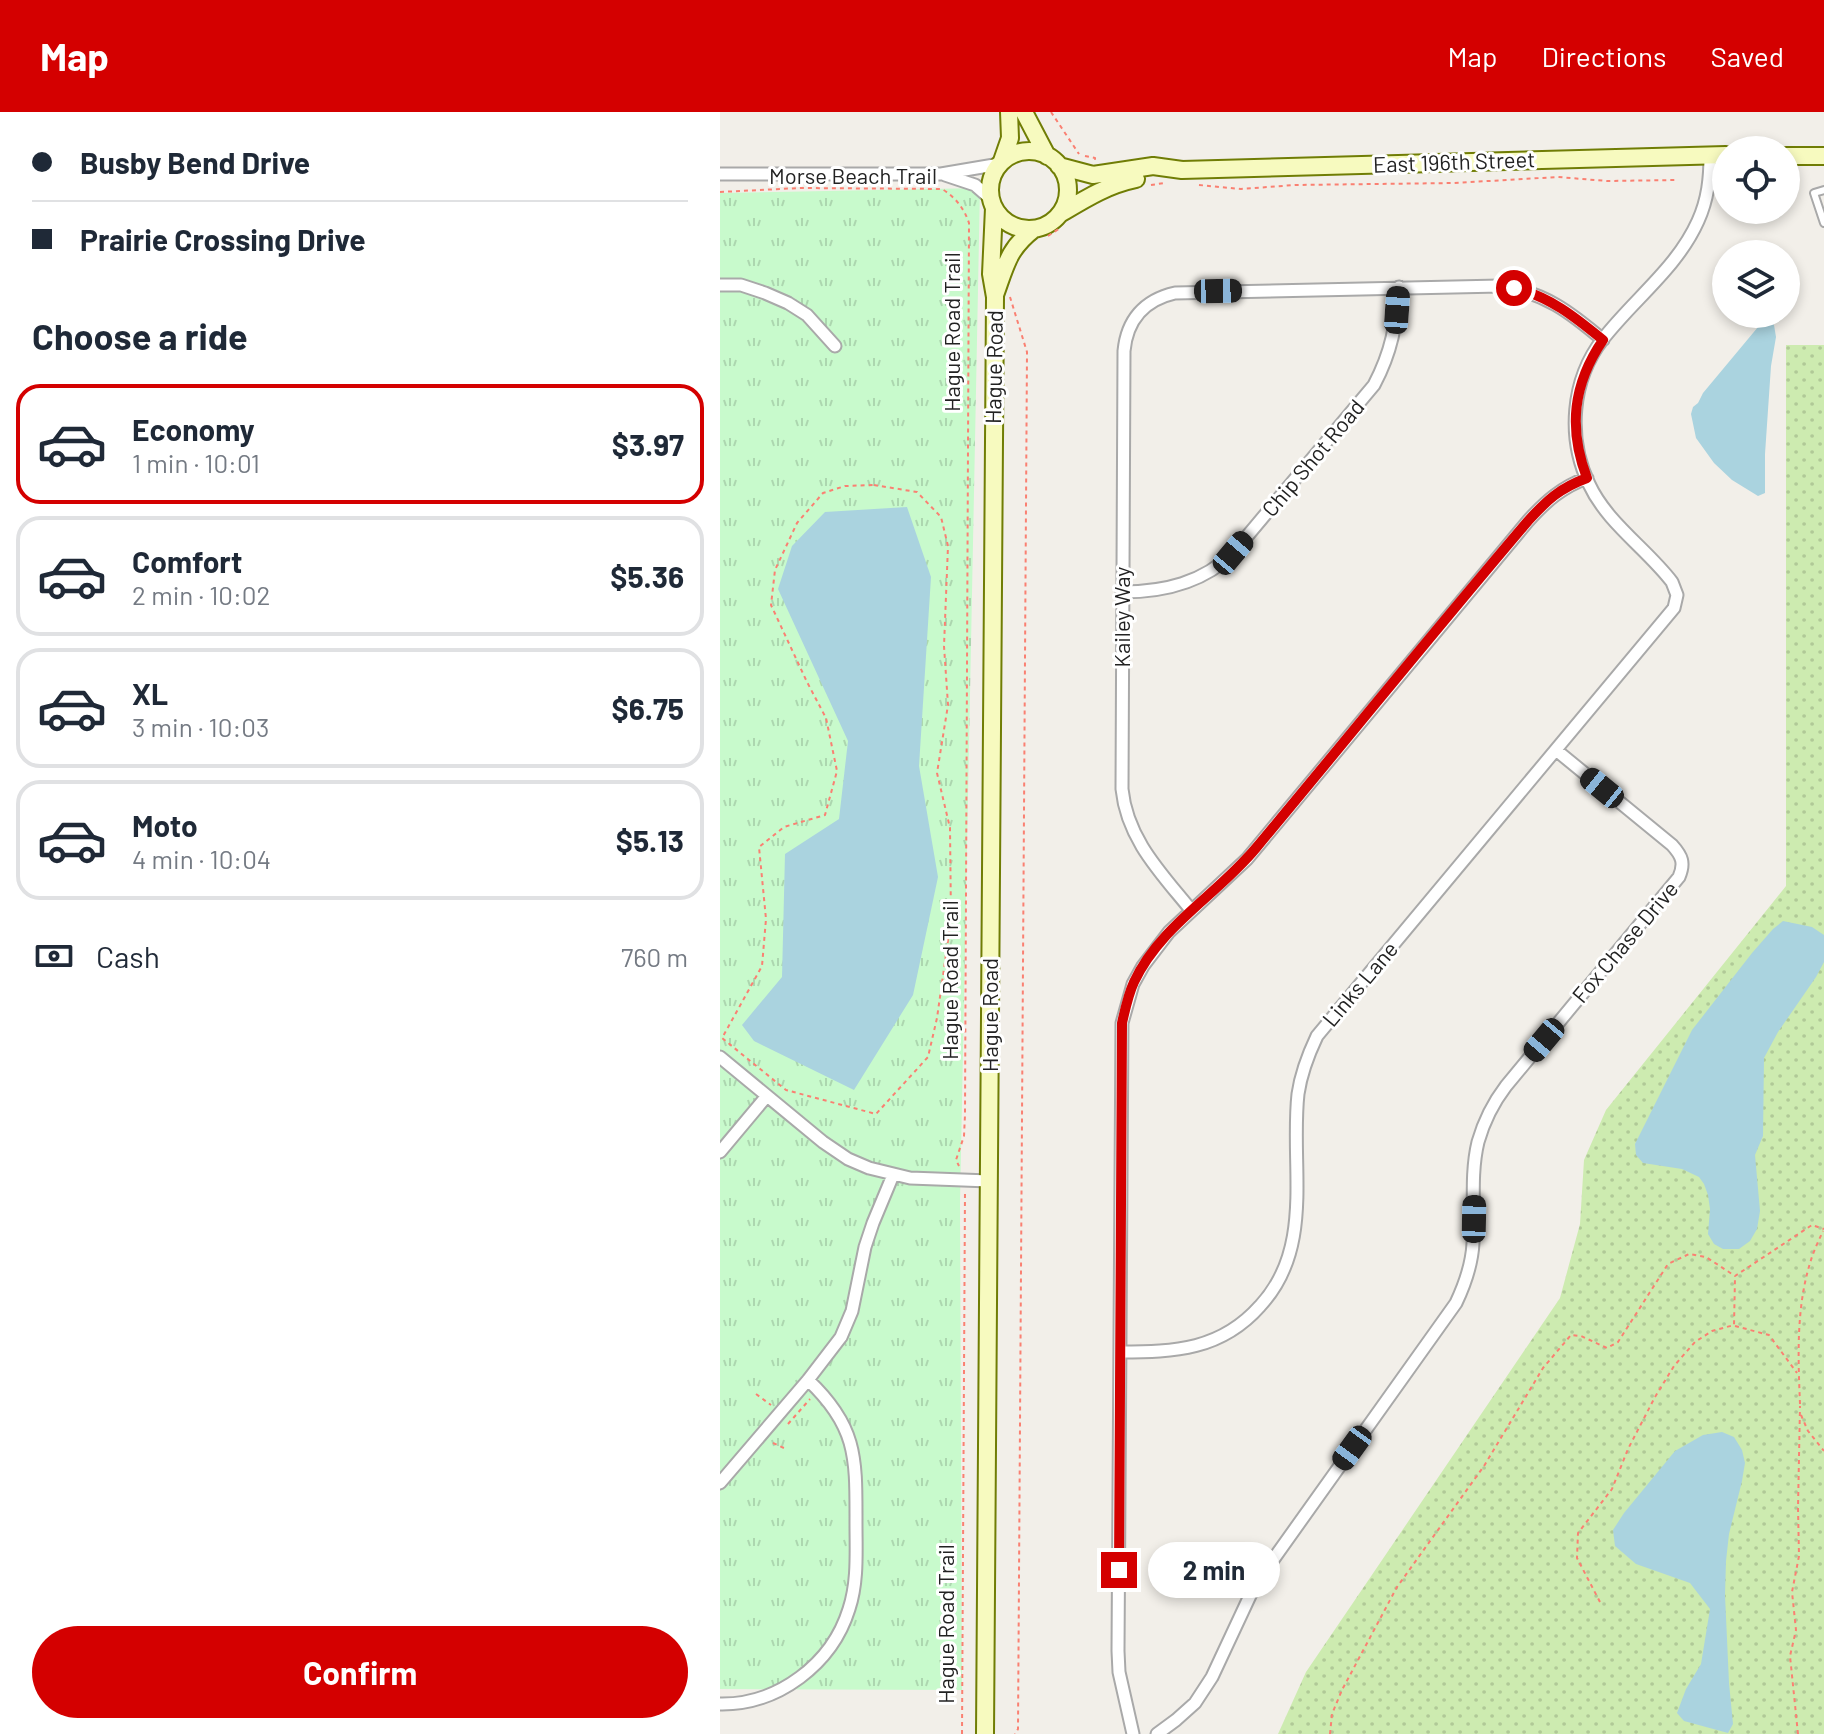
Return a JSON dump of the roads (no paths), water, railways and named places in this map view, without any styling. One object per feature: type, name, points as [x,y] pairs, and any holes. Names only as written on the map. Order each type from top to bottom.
[{"type":"main road","points":[[1009,112],[1010,138],[991,181],[992,204],[1015,227],[1034,229],[1058,215],[1064,207],[1068,189],[1024,112]]},
{"type":"main road","points":[[1001,163],[1015,154],[1031,151],[1053,161]]},
{"type":"main road","name":"East 196th Street","points":[[1058,215],[1096,192],[1120,182],[1182,170],[1712,155]]},
{"type":"main road","points":[[1800,156],[1824,156]]},
{"type":"main road","name":"East 196th Street","points":[[1053,161],[1093,175],[1153,166],[1182,170]]},
{"type":"main road","name":"Hague Road","points":[[985,1734],[995,297],[991,274],[992,204]]},
{"type":"main road","name":"Hague Road","points":[[995,297],[1011,251],[1034,229]]},
{"type":"street","points":[[720,174],[941,174],[1001,163]]},
{"type":"street","points":[[1133,1734],[1119,1672],[1118,1651],[1122,1023],[1133,984],[1169,932],[1247,859],[1535,513],[1552,495],[1587,478],[1576,435],[1576,403],[1580,384],[1603,340],[1662,275],[1689,239],[1706,199],[1712,173]]},
{"type":"street","points":[[941,174],[975,185],[992,204]]},
{"type":"street","points":[[720,285],[741,285],[788,303],[807,315],[835,346]]},
{"type":"street","points":[[1399,287],[1500,286],[1527,291],[1559,306],[1603,340]]},
{"type":"street","name":"Kailey Way","points":[[1191,910],[1141,849],[1123,804],[1124,351],[1129,327],[1143,308],[1175,293],[1399,287]]},
{"type":"street","name":"Chip Shot Road","points":[[1122,592],[1159,590],[1192,581],[1222,564],[1233,553],[1374,385],[1393,339],[1399,287]]},
{"type":"street","name":"Links Lane","points":[[1120,1352],[1177,1350],[1214,1340],[1242,1324],[1271,1294],[1280,1280],[1293,1243],[1299,1092],[1313,1044],[1330,1019],[1674,608],[1677,595],[1672,582],[1609,513],[1587,478]]},
{"type":"street","name":"Fox Chase Drive","points":[[1157,1734],[1195,1703],[1212,1677],[1261,1575],[1456,1303],[1467,1276],[1473,1246],[1477,1145],[1493,1104],[1679,877],[1683,863],[1672,845],[1556,750]]},
{"type":"street","points":[[720,1057],[766,1097],[848,1159],[893,1175],[929,1180],[989,1181]]},
{"type":"street","points":[[720,1152],[766,1097]]},
{"type":"street","points":[[720,1483],[830,1353],[847,1325],[865,1247],[893,1175]]},
{"type":"street","points":[[720,1704],[748,1701],[774,1693],[797,1681],[835,1641],[850,1608],[856,1573],[856,1471],[852,1447],[842,1420],[826,1397],[808,1380]]},
{"type":"lane","points":[[1824,190],[1814,193],[1824,223]]},
{"type":"water","points":[[1757,328],[1774,328],[1765,493],[1758,496],[1732,480],[1714,463],[1696,438],[1691,414],[1703,393]]},
{"type":"water","points":[[907,507],[931,577],[919,766],[938,877],[913,995],[854,1090],[754,1041],[742,1025],[782,977],[785,854],[839,819],[848,741],[778,589],[792,546],[825,512]]},
{"type":"water","points":[[1783,921],[1812,927],[1824,935],[1824,962],[1764,1058],[1763,1136],[1755,1155],[1760,1211],[1757,1229],[1750,1241],[1739,1249],[1723,1249],[1714,1244],[1708,1234],[1708,1195],[1699,1177],[1682,1169],[1643,1163],[1636,1155],[1635,1144],[1692,1030],[1752,953]]},
{"type":"water","points":[[1722,1432],[1734,1437],[1745,1463],[1726,1561],[1725,1595],[1733,1724],[1728,1733],[1684,1721],[1677,1713],[1686,1689],[1701,1664],[1710,1609],[1690,1583],[1636,1564],[1615,1546],[1613,1530],[1675,1451],[1703,1435]]}]
